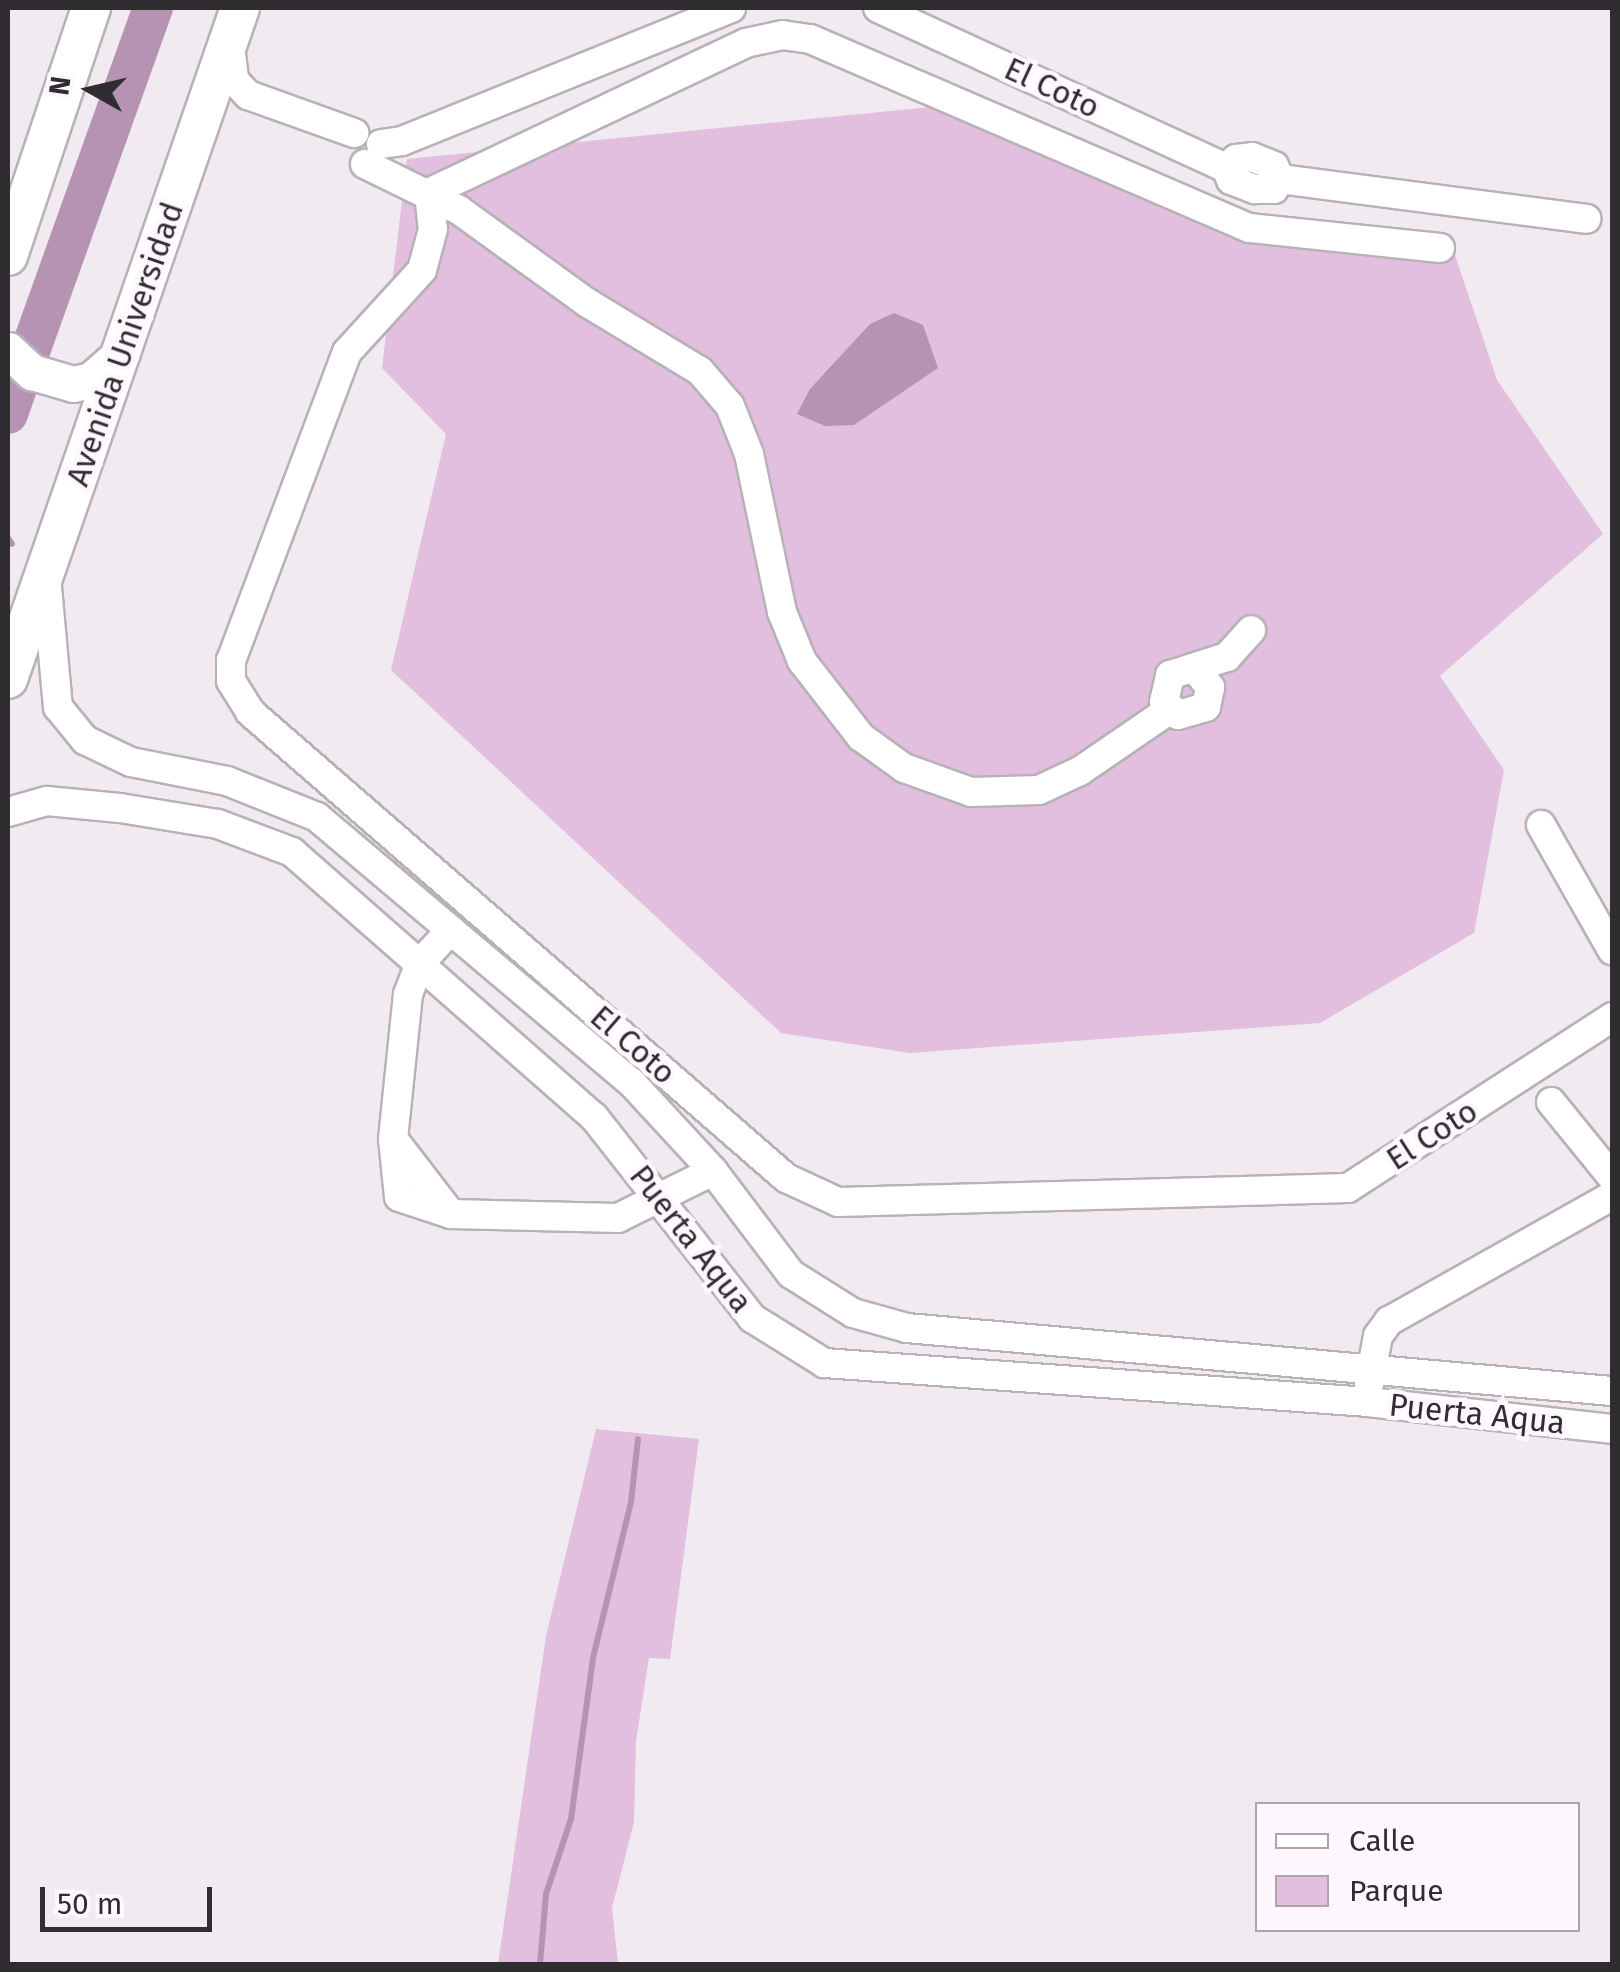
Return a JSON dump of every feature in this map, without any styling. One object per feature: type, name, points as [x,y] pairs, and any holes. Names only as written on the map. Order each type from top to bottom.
[{"type":"main road","points":[[8,256],[91,8]]},
{"type":"main road","name":"Avenida Universidad","points":[[8,678],[235,26]]},
{"type":"street","points":[[198,134],[234,108],[362,147],[402,141],[731,8]]},
{"type":"street","name":"El Coto","points":[[878,8],[1226,168],[1236,158],[1252,157],[1274,166],[1280,178],[1586,219]]},
{"type":"street","points":[[235,26],[230,68],[248,95],[362,147],[586,302],[700,370],[730,406],[749,454],[782,612],[802,661],[861,737],[904,768],[971,792],[1039,790],[1080,771],[1169,710],[1164,682],[1178,669],[1198,671],[1236,650],[1250,630]]},
{"type":"street","points":[[429,193],[746,44],[784,36],[887,68],[1249,228],[1440,248]]},
{"type":"street","name":"El Coto","points":[[429,193],[433,228],[422,270],[344,361],[231,660],[236,698],[786,1178],[810,1192],[864,1206],[1342,1189],[1612,1018]]},
{"type":"street","points":[[8,350],[32,372],[74,384],[91,380],[122,353]]},
{"type":"street","name":"Puerta Aqua","points":[[46,572],[49,668],[58,707],[85,740],[131,762],[227,781],[318,817],[630,1082],[714,1171],[791,1274],[853,1314],[907,1328],[1612,1391]]},
{"type":"street","name":"Puerta Aqua","points":[[8,812],[47,801],[120,808],[218,824],[292,852],[594,1117],[752,1318],[824,1363],[1368,1402],[1612,1428]]},
{"type":"street","points":[[1541,825],[1612,950]]},
{"type":"street","points":[[451,930],[420,963],[408,994],[393,1139],[399,1197],[451,1214],[618,1218],[714,1171]]},
{"type":"street","points":[[1551,1102],[1612,1177]]},
{"type":"street","points":[[1368,1402],[1370,1368],[1378,1336],[1390,1321],[1612,1196]]},
{"type":"green space","points":[[981,102],[1260,215],[1454,252],[1497,380],[1603,534],[1440,676],[1504,770],[1474,933],[1320,1023],[910,1053],[781,1033],[391,670],[446,434],[382,368],[407,159]]},
{"type":"green space","points":[[596,1429],[699,1439],[670,1659],[649,1658],[636,1741],[634,1822],[612,1908],[618,1964],[498,1964],[546,1636]]},
{"type":"shaded area","points":[[894,313],[923,325],[938,368],[854,425],[825,426],[797,414],[810,389],[870,324]]},
{"type":"waterway","points":[[29,354],[153,8]]},
{"type":"waterway","points":[[8,414],[20,380]]},
{"type":"waterway","points":[[8,538],[12,544]]},
{"type":"waterway","points":[[540,1964],[546,1894],[571,1819],[593,1658],[631,1502],[638,1439]]}]
